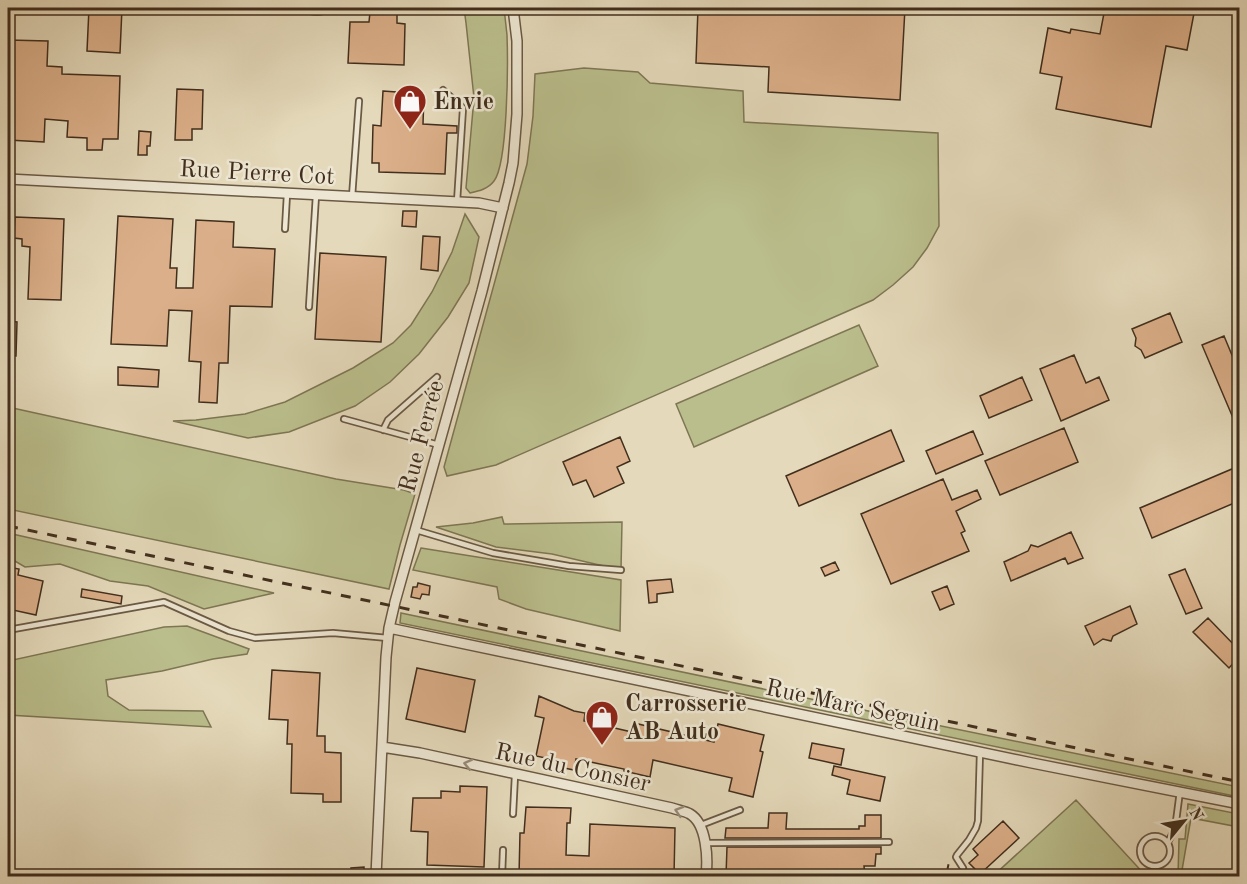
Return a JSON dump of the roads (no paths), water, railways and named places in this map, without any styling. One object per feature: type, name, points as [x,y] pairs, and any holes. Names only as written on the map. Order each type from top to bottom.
[{"type":"street","name":"Rue Ferrée","points":[[376,876],[381,747],[389,633],[395,602],[503,208],[513,163],[517,114],[517,40],[513,8]]},
{"type":"street","name":"Rue Pierre Cot","points":[[8,179],[479,203],[503,208]]},
{"type":"street","name":"Rue Marc Seguin","points":[[389,633],[1239,804]]},
{"type":"street","name":"Rue du Consier","points":[[381,747],[420,753],[672,808],[691,814],[701,825]]},
{"type":"street","points":[[701,825],[707,868],[705,876]]},
{"type":"lane","points":[[303,8],[309,11],[326,11],[330,8]]},
{"type":"lane","points":[[443,90],[464,108],[457,202]]},
{"type":"lane","points":[[352,197],[358,101]]},
{"type":"lane","points":[[285,229],[287,194]]},
{"type":"lane","points":[[309,307],[316,195]]},
{"type":"lane","points":[[384,430],[388,420],[437,377]]},
{"type":"lane","points":[[344,419],[439,445]]},
{"type":"lane","points":[[416,530],[493,553],[568,566],[621,570]]},
{"type":"lane","points":[[8,630],[164,602],[229,631],[255,638],[333,633],[389,633]]},
{"type":"lane","points":[[963,868],[956,857],[969,840],[978,821],[980,752]]},
{"type":"lane","points":[[513,814],[515,775]]},
{"type":"lane","points":[[1168,842],[1158,835],[1146,839],[1140,849],[1143,860],[1153,866],[1168,861],[1171,853],[1168,842],[1174,829],[1180,791]]},
{"type":"lane","points":[[701,825],[740,810]]},
{"type":"lane","points":[[705,843],[889,842]]},
{"type":"lane","points":[[502,876],[503,850]]},
{"type":"railway","points":[[8,526],[1240,782]]},
{"type":"place","name":"Envie","points":[[410,130]]},
{"type":"place","name":"Carrosserie AB Auto","points":[[602,746]]}]
